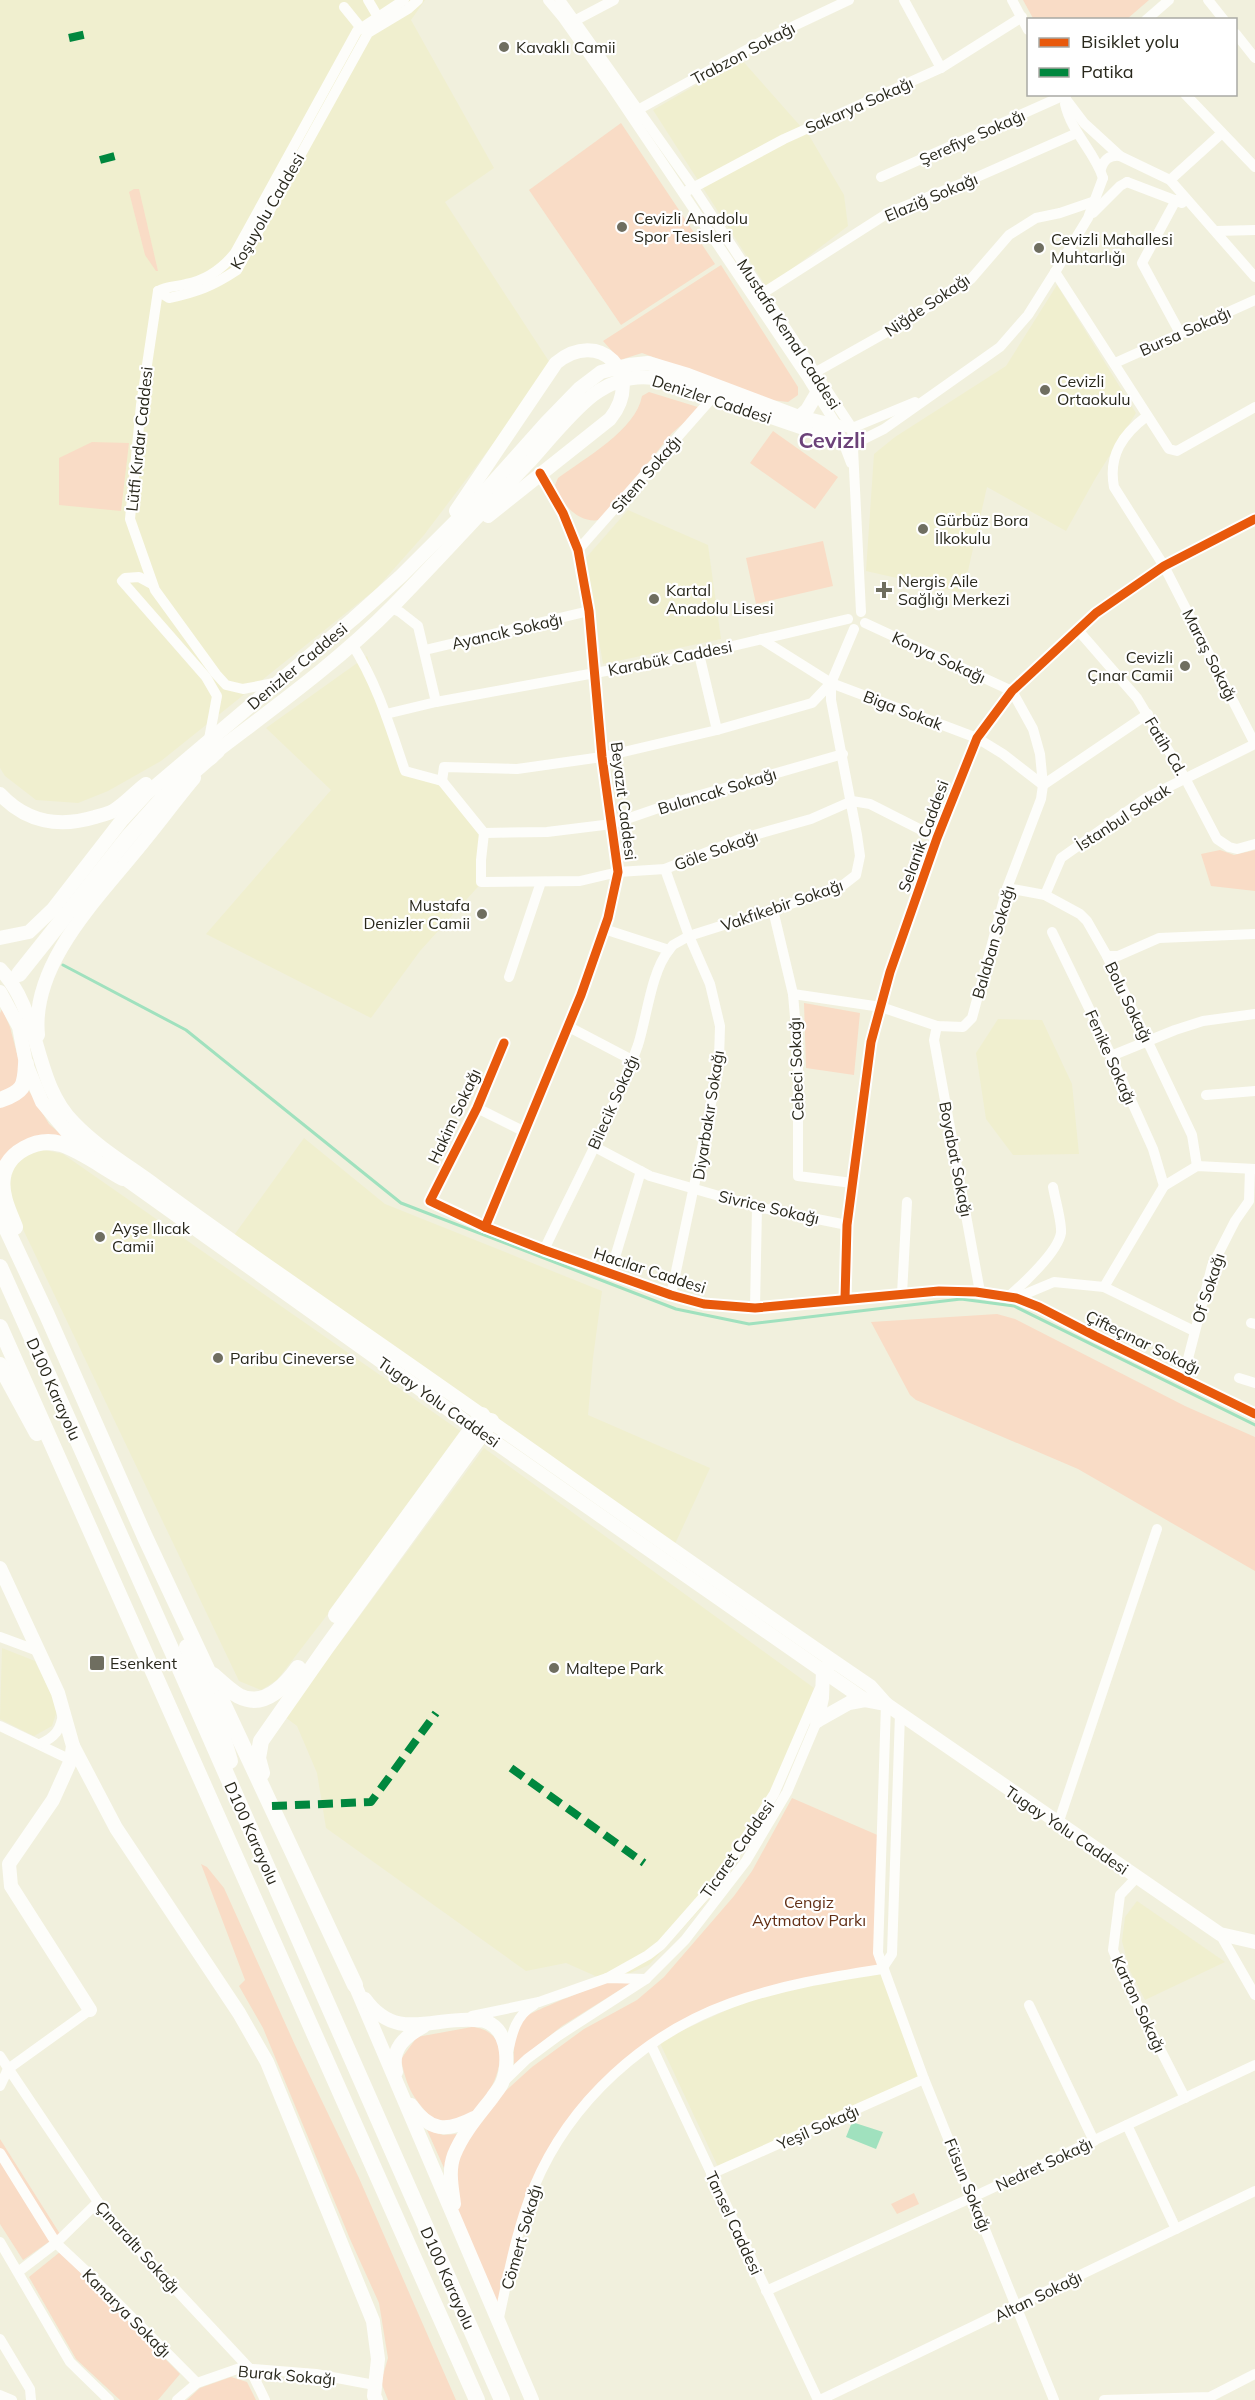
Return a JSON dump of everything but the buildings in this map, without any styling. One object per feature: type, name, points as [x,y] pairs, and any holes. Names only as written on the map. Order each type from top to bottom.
[{"type":"highway","points":[[19,974],[156,806],[213,745]]},
{"type":"highway","points":[[0,1100],[17,1094],[25,1084],[33,1060]]},
{"type":"highway","points":[[47,1315],[4,1196],[3,1178],[8,1162],[23,1149],[40,1142],[60,1144],[123,1178]]},
{"type":"highway","points":[[0,1215],[145,1537],[355,1985]]},
{"type":"highway","name":"D100 Karayolu","points":[[0,1267],[502,2400]]},
{"type":"highway","name":"D100 Karayolu","points":[[0,1327],[477,2400]]},
{"type":"highway","points":[[0,1365],[24,1411],[74,1492]]},
{"type":"highway","points":[[209,1672],[240,1696],[249,1699],[266,1698],[286,1686],[482,1424]]},
{"type":"highway","points":[[272,1806],[258,1758],[261,1741],[482,1424]]},
{"type":"highway","points":[[145,1537],[222,1734],[252,1833]]},
{"type":"main road","name":"Denizler Caddesi","points":[[435,542],[556,363],[573,352],[592,350],[600,352],[615,364],[624,380],[624,390],[621,403],[610,419],[540,473],[440,556]]},
{"type":"main road","name":"Denizler Caddesi","points":[[213,745],[279,682],[369,605],[435,542],[566,402],[601,372],[648,363],[688,375],[799,417],[837,426]]},
{"type":"main road","name":"Denizler Caddesi","points":[[213,745],[352,644],[391,608],[583,405],[603,389],[630,378],[649,377],[846,441]]},
{"type":"main road","points":[[799,417],[807,410],[817,393]]},
{"type":"main road","points":[[0,794],[17,809],[36,819],[66,823],[86,820],[112,811],[140,789],[213,745]]},
{"type":"main road","points":[[0,938],[29,932],[52,909],[146,794],[213,745]]},
{"type":"main road","points":[[33,1060],[39,1008],[57,953],[81,918],[213,745]]},
{"type":"main road","points":[[0,969],[7,976],[26,1008],[33,1060]]},
{"type":"main road","points":[[0,992],[19,1026],[33,1060]]},
{"type":"main road","name":"Tugay Yolu Caddesi","points":[[33,1060],[34,1087],[52,1116],[68,1133],[123,1178],[870,1686],[886,1704],[900,1714],[1220,1934],[1255,1942]]},
{"type":"main road","name":"Tugay Yolu Caddesi","points":[[33,1060],[62,1110],[93,1140],[780,1641],[826,1677],[865,1700],[886,1704]]},
{"type":"main road","points":[[0,1568],[64,1709],[72,1753],[116,1828],[239,2013],[267,2062],[373,2321],[378,2359],[373,2393]]},
{"type":"main road","points":[[817,1721],[826,1677],[834,1662]]},
{"type":"main road","points":[[817,1721],[849,1703],[865,1700]]},
{"type":"main road","points":[[72,1753],[53,1800],[9,1864],[11,1886],[90,2010]]},
{"type":"main road","points":[[355,1985],[532,2400]]},
{"type":"main road","name":"Ticaret Caddesi","points":[[355,1985],[372,2008],[389,2022],[424,2025],[461,2019],[483,2020],[491,2024],[501,2036],[507,2056],[502,2083],[463,2136],[453,2160],[451,2185],[456,2221]]},
{"type":"main road","points":[[424,2025],[409,2034],[396,2051],[393,2063],[400,2091],[421,2118],[434,2125],[452,2128],[479,2115]]},
{"type":"street","points":[[368,0],[378,17]]},
{"type":"street","name":"Koşuyolu Caddesi","points":[[404,0],[361,28],[343,56],[235,253],[223,268],[187,284],[167,286],[158,291],[169,298],[201,290],[215,285],[237,270],[368,33],[408,9],[418,0]]},
{"type":"street","name":"Mustafa Kemal Caddesi","points":[[548,0],[635,112]]},
{"type":"street","name":"Mustafa Kemal Caddesi","points":[[560,0],[576,20],[688,190],[846,441],[856,474],[861,612]]},
{"type":"street","points":[[576,20],[614,0]]},
{"type":"street","name":"Trabzon Sokağı","points":[[635,112],[764,40],[849,0]]},
{"type":"street","points":[[904,0],[941,68]]},
{"type":"street","points":[[1012,0],[1027,26]]},
{"type":"street","points":[[1148,18],[1169,0]]},
{"type":"street","points":[[1208,0],[1222,18]]},
{"type":"street","points":[[344,7],[361,28]]},
{"type":"street","name":"Sakarya Sokağı","points":[[688,190],[784,139],[941,68],[1022,17]]},
{"type":"street","points":[[1237,35],[1255,58]]},
{"type":"street","name":"Şerefiye Sokağı","points":[[881,177],[1062,96]]},
{"type":"street","points":[[1064,96],[1065,108],[1077,133],[1110,184],[1123,184],[1176,200],[1201,213]]},
{"type":"street","points":[[1065,96],[1084,123],[1124,158],[1170,180],[1255,277]]},
{"type":"street","points":[[1187,96],[1255,167]]},
{"type":"street","name":"Elaziğ Sokağı","points":[[763,293],[888,213],[1077,133]]},
{"type":"street","points":[[1170,180],[1222,133]]},
{"type":"street","points":[[1102,173],[1106,160],[1110,157],[1124,158]]},
{"type":"street","points":[[1123,184],[1132,174],[1124,158]]},
{"type":"street","name":"Denizler Caddesi","points":[[846,441],[864,439],[884,429],[1000,347],[1028,315],[1088,218],[1102,173]]},
{"type":"street","name":"Denizler Caddesi","points":[[1088,218],[1123,184]]},
{"type":"street","name":"Mustafa Kemal Caddesi","points":[[688,190],[763,293],[852,428]]},
{"type":"street","points":[[1176,200],[1142,263],[1180,333]]},
{"type":"street","name":"Niğde Sokağı","points":[[816,372],[903,323],[971,279],[1009,235],[1036,218],[1060,213],[1095,201]]},
{"type":"street","points":[[1216,231],[1255,230]]},
{"type":"street","points":[[1055,272],[1173,452],[1255,407]]},
{"type":"street","name":"Lütfi Kırdar Caddesi","points":[[158,291],[141,405],[130,519],[152,584],[226,685],[243,689],[279,682]]},
{"type":"street","name":"Bursa Sokağı","points":[[1114,363],[1255,300]]},
{"type":"street","name":"Sitem Sokağı","points":[[578,550],[713,397]]},
{"type":"street","name":"Denizler Caddesi","points":[[837,426],[852,428],[929,397]]},
{"type":"street","name":"Maraş Sokağı","points":[[1148,416],[1134,426],[1115,452],[1112,473],[1114,487],[1164,566],[1255,744]]},
{"type":"street","points":[[846,441],[852,428]]},
{"type":"street","name":"Beyazıt Caddesi","points":[[485,1227],[523,1131],[569,1027],[604,929],[618,872],[602,757],[589,611],[578,550],[563,513],[540,473]]},
{"type":"street","name":"Selanik Caddesi","points":[[845,1299],[847,1225],[872,1042],[890,972],[937,838],[976,738],[1012,691],[1096,613],[1164,566],[1255,519]]},
{"type":"street","points":[[152,584],[139,576],[125,578],[122,581],[206,677],[217,696],[213,745]]},
{"type":"street","points":[[391,608],[418,626],[436,702]]},
{"type":"street","name":"Ayancık Sokağı","points":[[425,650],[589,611]]},
{"type":"street","points":[[852,612],[861,612],[865,623],[859,629],[851,624],[852,612]]},
{"type":"street","name":"Konya Sokağı","points":[[865,623],[1012,691]]},
{"type":"street","name":"Karabük Caddesi","points":[[386,714],[436,702],[699,654],[760,639],[851,624]]},
{"type":"street","name":"Vakfıkebir Sokağı","points":[[669,950],[673,945],[689,936],[838,889],[850,882],[856,875],[860,856],[852,801],[832,708],[831,683],[851,624]]},
{"type":"street","name":"Fatih Cd.","points":[[1077,629],[1148,714],[1217,839],[1237,849],[1255,844]]},
{"type":"street","name":"Biga Sokak","points":[[760,639],[831,683],[976,738],[1003,754],[1043,785]]},
{"type":"street","points":[[352,644],[364,663],[386,714],[405,771],[442,781],[484,833]]},
{"type":"street","points":[[699,654],[717,730]]},
{"type":"street","points":[[442,781],[444,767],[517,769],[602,757],[717,730],[812,703],[831,683]]},
{"type":"street","name":"Balaban Sokağı","points":[[793,994],[881,1007],[937,1026],[963,1027],[972,1018],[1007,888],[1041,799],[1043,785],[1040,754],[1033,729],[1012,691]]},
{"type":"street","points":[[1043,785],[1148,714]]},
{"type":"street","name":"İstanbul Sokak","points":[[1045,895],[1061,858],[1146,798],[1255,744]]},
{"type":"street","name":"Bulancak Sokağı","points":[[484,833],[547,832],[612,824],[676,802],[843,754]]},
{"type":"street","points":[[852,801],[870,804],[937,838]]},
{"type":"street","name":"Göle Sokağı","points":[[484,833],[481,882],[580,881],[618,872],[665,869],[740,839],[811,819],[852,801]]},
{"type":"street","name":"Diyarbakır Sokağı","points":[[665,869],[689,936],[710,984],[720,1026],[719,1060],[695,1189],[671,1295]]},
{"type":"street","points":[[510,977],[542,882]]},
{"type":"street","name":"Bolu Sokağı","points":[[1007,888],[1045,895],[1080,914],[1087,921],[1107,956],[1192,1135],[1197,1166]]},
{"type":"street","name":"Cebeci Sokağı","points":[[773,910],[793,994],[798,1053],[798,1176],[852,1183]]},
{"type":"street","points":[[604,929],[669,950]]},
{"type":"street","name":"Fenike Sokağı","points":[[1052,932],[1153,1149],[1164,1186]]},
{"type":"street","points":[[1107,956],[1118,956],[1159,938],[1255,934]]},
{"type":"street","name":"Bilecik Sokağı","points":[[544,1250],[613,1108],[638,1045],[664,955],[669,950]]},
{"type":"street","points":[[1111,1056],[1203,1021],[1255,1014]]},
{"type":"street","name":"Boyabat Sokağı","points":[[937,1026],[934,1040],[980,1292]]},
{"type":"street","points":[[569,1027],[632,1059]]},
{"type":"street","name":"Hakim Sokağı","points":[[430,1201],[477,1108],[504,1043]]},
{"type":"street","points":[[1206,1095],[1255,1091]]},
{"type":"street","points":[[477,1108],[523,1131]]},
{"type":"street","name":"Sivrice Sokağı","points":[[593,1146],[650,1176],[757,1207],[847,1225]]},
{"type":"street","points":[[1104,1287],[1164,1186],[1197,1166],[1252,1169]]},
{"type":"street","name":"Of Sokağı","points":[[1183,1378],[1212,1266],[1235,1221],[1249,1201],[1252,1169]]},
{"type":"street","points":[[610,1274],[641,1171]]},
{"type":"street","points":[[1012,1298],[1047,1257],[1061,1234],[1053,1187]]},
{"type":"street","name":"Hacılar Caddesi","points":[[430,1201],[485,1227],[544,1250],[671,1295],[705,1304],[755,1308],[939,1291],[980,1292],[1012,1298]]},
{"type":"street","points":[[902,1294],[907,1202]]},
{"type":"street","points":[[755,1308],[757,1207]]},
{"type":"street","points":[[1012,1298],[1054,1282],[1104,1287],[1194,1331]]},
{"type":"street","name":"Çifteçınar Sokağı","points":[[1012,1298],[1039,1306],[1255,1414]]},
{"type":"street","points":[[1239,1378],[1255,1383]]},
{"type":"street","points":[[1058,1824],[1157,1529]]},
{"type":"street","points":[[0,1637],[38,1651]]},
{"type":"street","name":"Ticaret Caddesi","points":[[461,2019],[539,2002],[607,1978],[662,1945],[719,1879],[774,1794],[826,1677]]},
{"type":"street","name":"Füsun Sokağı","points":[[886,1704],[878,1953],[924,2079],[1054,2400]]},
{"type":"street","points":[[40,1744],[57,1733],[61,1726],[64,1709]]},
{"type":"street","points":[[882,1969],[892,1954],[900,1714]]},
{"type":"street","name":"Ticaret Caddesi","points":[[502,2083],[527,2059],[558,2036],[646,1979],[685,1940],[746,1861],[787,1792],[817,1721]]},
{"type":"street","points":[[0,1726],[40,1744],[72,1753]]},
{"type":"street","points":[[0,1873],[11,1886]]},
{"type":"street","name":"Karton Sokağı","points":[[1137,1877],[1120,1895],[1113,1950],[1127,1984],[1185,2098]]},
{"type":"street","points":[[1220,1934],[1255,1995]]},
{"type":"street","name":"Cömert Sokağı","points":[[498,2322],[515,2246],[528,2202],[544,2167],[573,2120],[598,2089],[621,2067],[679,2027],[730,2003],[773,1990],[882,1969]]},
{"type":"street","name":"Ticaret Caddesi","points":[[607,1978],[646,1979]]},
{"type":"street","name":"Ticaret Caddesi","points":[[507,2056],[515,2025],[524,2010],[539,2002]]},
{"type":"street","points":[[1029,2005],[1094,2140]]},
{"type":"street","points":[[0,2086],[8,2069],[90,2010]]},
{"type":"street","name":"Tansel Caddesi","points":[[651,2045],[819,2400]]},
{"type":"street","name":"Çınaraltı Sokağı","points":[[0,2056],[98,2202],[120,2230],[250,2369],[265,2400]]},
{"type":"street","name":"Nedret Sokağı","points":[[766,2291],[973,2198],[1255,2065]]},
{"type":"street","name":"Yeşil Sokağı","points":[[711,2174],[924,2079]]},
{"type":"street","points":[[1127,2125],[1176,2229]]},
{"type":"street","name":"Kanarya Sokağı","points":[[0,2153],[56,2243],[197,2383]]},
{"type":"street","name":"Altan Sokağı","points":[[819,2400],[1255,2191]]},
{"type":"street","points":[[18,2272],[56,2243],[98,2202]]},
{"type":"street","points":[[0,2242],[70,2362],[109,2400]]},
{"type":"street","points":[[0,2339],[30,2389],[31,2400]]},
{"type":"street","name":"Burak Sokağı","points":[[177,2400],[197,2383],[232,2369],[316,2374],[373,2393]]},
{"type":"street","points":[[1104,2400],[1211,2398],[1255,2374]]},
{"type":"street","points":[[0,2394],[12,2400]]},
{"type":"shaded area","points":[[0,0],[425,0],[411,20],[494,168],[445,202],[552,366],[424,535],[376,589],[161,761],[108,791],[78,803],[36,800],[5,776],[0,768]]},
{"type":"shaded area","points":[[741,59],[810,137],[844,195],[848,226],[767,288],[653,110]]},
{"type":"shaded area","name":"Cevizli Ortaokulu","points":[[1057,285],[1136,413],[1066,531],[987,487],[963,593],[866,571],[874,454],[895,437],[1006,366]]},
{"type":"shaded area","name":"Kartal Anadolu Lisesi","points":[[628,510],[708,545],[721,639],[603,664],[585,559]]},
{"type":"shaded area","points":[[367,656],[408,770],[446,780],[486,831],[485,879],[420,951],[371,1018],[206,934],[331,790],[266,728]]},
{"type":"shaded area","points":[[998,1019],[1042,1020],[1072,1084],[1079,1154],[1013,1155],[986,1119],[976,1053]]},
{"type":"shaded area","points":[[304,1138],[385,1204],[602,1291],[588,1415],[710,1468],[675,1544],[232,1238]]},
{"type":"shaded area","points":[[36,1148],[63,1154],[466,1435],[277,1680],[261,1690],[239,1681],[9,1200],[8,1181],[14,1166]]},
{"type":"shaded area","points":[[484,1448],[814,1688],[771,1801],[704,1905],[649,1965],[609,1982],[566,1963],[526,1971],[326,1828],[317,1773],[297,1726],[285,1717]]},
{"type":"shaded area","points":[[2,1648],[35,1661],[58,1708],[52,1726],[34,1736],[0,1719]]},
{"type":"shaded area","points":[[1137,1901],[1225,1962],[1145,2000],[1130,1971],[1122,1941],[1125,1917]]},
{"type":"shaded area","points":[[881,1968],[923,2077],[719,2169],[659,2041],[771,1990]]},
{"type":"shaded area","points":[[852,2122],[883,2132],[876,2149],[846,2137]]},
{"type":"green space","points":[[1023,0],[1149,0],[1128,18],[1033,18]]},
{"type":"green space","name":"Cevizli Anadolu Spor Tesisleri","points":[[621,123],[715,264],[621,325],[529,190]]},
{"type":"green space","points":[[139,189],[158,271],[145,255],[129,192]]},
{"type":"green space","points":[[721,265],[798,387],[798,395],[788,402],[771,400],[642,353],[620,360],[603,341]]},
{"type":"green space","points":[[649,392],[701,408],[672,433],[603,519],[580,517],[562,500],[555,485],[558,478],[620,432],[638,408],[642,396]]},
{"type":"green space","points":[[773,431],[838,477],[815,509],[750,463]]},
{"type":"green space","points":[[92,442],[129,443],[121,511],[59,505],[59,458]]},
{"type":"green space","points":[[823,541],[833,586],[756,604],[746,558]]},
{"type":"green space","points":[[1220,850],[1234,855],[1255,850],[1255,891],[1211,886],[1201,854]]},
{"type":"green space","points":[[804,1003],[860,1013],[854,1075],[806,1068]]},
{"type":"green space","points":[[2,1009],[10,1027],[22,1073],[17,1086],[0,1094],[0,1013]]},
{"type":"green space","points":[[29,1091],[49,1124],[66,1139],[0,1165],[0,1105],[16,1100]]},
{"type":"green space","points":[[997,1314],[1015,1319],[1185,1406],[1255,1437],[1255,1571],[1078,1469],[916,1400],[910,1395],[871,1322]]},
{"type":"green space","name":"Cengiz Aytmatov Parkı","points":[[792,1798],[882,1837],[882,1969],[730,2003],[620,2066],[582,2108],[535,2185],[498,2322],[456,2221],[455,2159],[479,2115],[532,2067],[584,2029],[637,2000],[664,1977],[734,1896],[752,1871]]},
{"type":"green space","points":[[201,1864],[207,1867],[224,1888],[295,2045],[359,2178],[456,2400],[388,2400],[381,2382],[388,2358],[379,2303],[350,2239],[263,2028],[239,1986],[245,1980]]},
{"type":"green space","points":[[634,1981],[562,2026],[514,2064],[516,2038],[527,2016],[604,1984]]},
{"type":"green space","points":[[472,2027],[488,2032],[497,2042],[500,2055],[498,2071],[492,2087],[471,2113],[459,2120],[436,2122],[412,2094],[401,2059],[417,2037]]},
{"type":"green space","points":[[427,2130],[443,2135],[457,2134],[444,2168]]},
{"type":"green space","points":[[0,2139],[60,2234],[23,2260],[0,2224]]},
{"type":"green space","points":[[914,2193],[919,2204],[897,2214],[891,2204]]},
{"type":"green space","points":[[60,2252],[180,2374],[158,2400],[120,2400],[76,2359],[29,2277]]},
{"type":"green space","points":[[231,2377],[247,2382],[256,2400],[187,2400],[200,2388]]},
{"type":"waterway","points":[[63,965],[186,1030],[401,1203],[676,1309],[749,1324],[961,1299],[1014,1306],[1255,1425]]},
{"type":"marked path","points":[[69,38],[87,34]]},
{"type":"marked path","points":[[100,160],[115,156]]},
{"type":"marked path","points":[[272,1806],[371,1802],[436,1713]]},
{"type":"marked path","points":[[511,1768],[644,1863]]},
{"type":"cycle path","points":[[485,1227],[581,995],[608,918],[618,872],[602,757],[589,611],[578,550],[563,513],[540,473]]},
{"type":"cycle path","points":[[845,1299],[847,1225],[871,1042],[890,972],[937,838],[977,738],[1012,691],[1096,613],[1164,566],[1255,519]]},
{"type":"cycle path","points":[[504,1043],[477,1108],[430,1201],[485,1227],[544,1250],[671,1295],[704,1304],[755,1308],[939,1291],[976,1292],[1016,1298],[1039,1307],[1255,1414]]},
{"type":"place","name":"Kavaklı Camii","points":[[504,47]]},
{"type":"place","name":"Cevizli Anadolu Spor Tesisleri","points":[[622,227]]},
{"type":"place","name":"Cevizli Mahallesi Muhtarlığı","points":[[1039,248]]},
{"type":"place","name":"Cevizli Ortaokulu","points":[[1045,390]]},
{"type":"place","name":"Gürbüz Bora İlkokulu","points":[[923,529]]},
{"type":"place","name":"Nergis Aile Sağlığı Merkezi","points":[[884,590]]},
{"type":"place","name":"Kartal Anadolu Lisesi","points":[[654,599]]},
{"type":"place","name":"Cevizli Çınar Camii","points":[[1185,666]]},
{"type":"place","name":"Mustafa Denizler Camii","points":[[482,914]]},
{"type":"place","name":"Ayşe Ilıcak Camii","points":[[100,1237]]},
{"type":"place","name":"Paribu Cineverse","points":[[218,1358]]},
{"type":"place","name":"Esenkent","points":[[97,1663]]},
{"type":"place","name":"Maltepe Park","points":[[554,1668]]},
{"type":"district","name":"Cevizli","points":[[832,440]]}]
